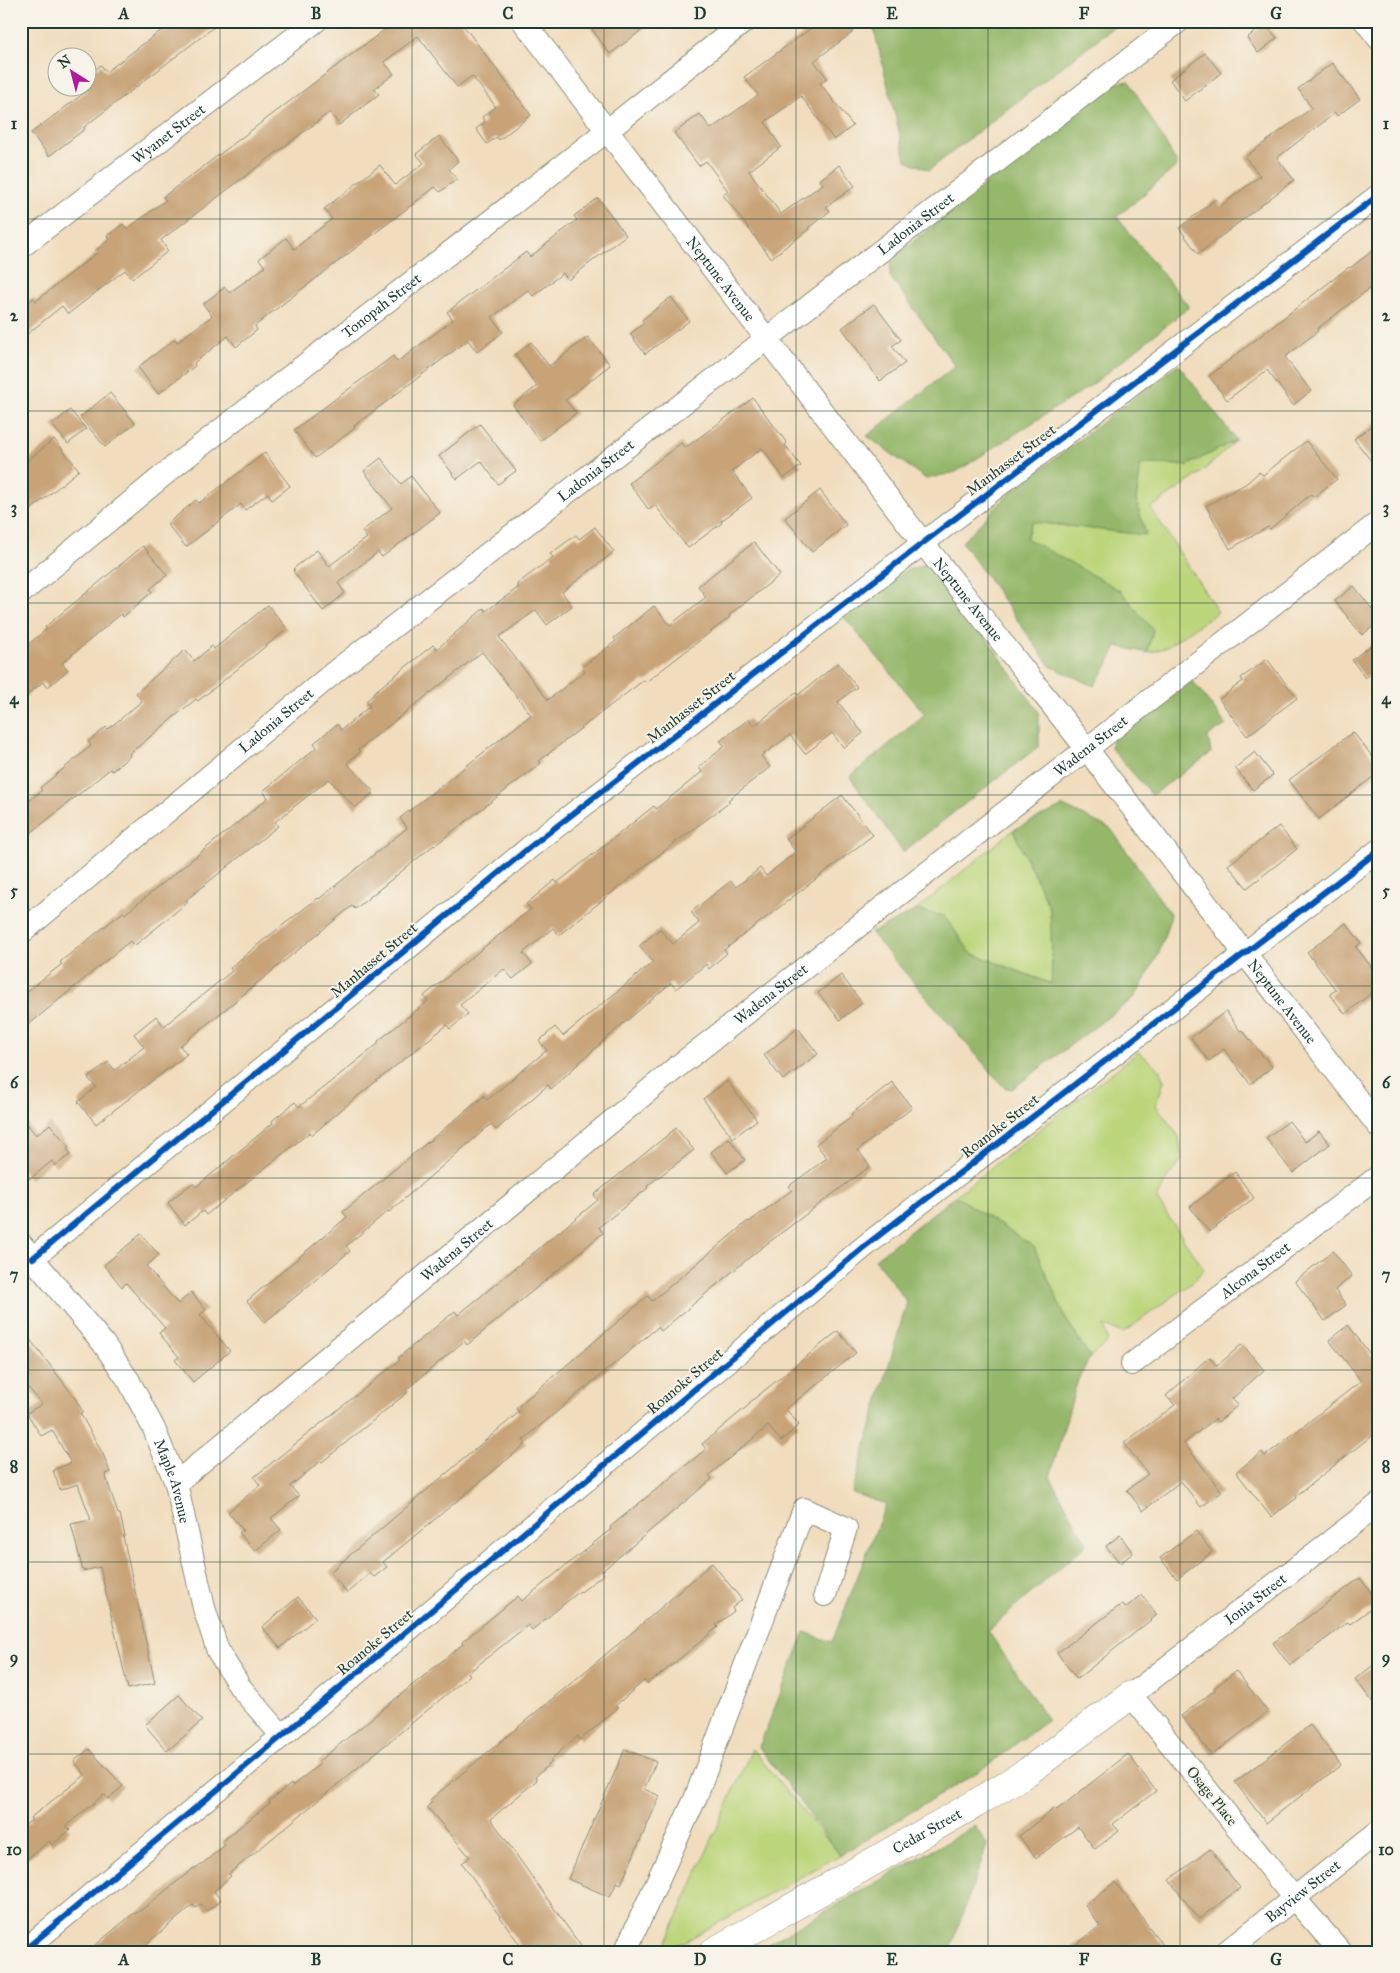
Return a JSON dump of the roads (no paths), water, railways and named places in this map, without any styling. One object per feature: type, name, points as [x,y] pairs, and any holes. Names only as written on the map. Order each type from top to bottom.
[{"type":"street","name":"Wyanet Street","points":[[21,247],[316,21]]},
{"type":"street","name":"Neptune Avenue","points":[[523,21],[923,543],[1086,748],[1379,1128]]},
{"type":"street","name":"Tonopah Street","points":[[21,594],[177,464],[608,130],[745,21]]},
{"type":"street","name":"Ladonia Street","points":[[21,933],[337,670],[1179,21]]},
{"type":"street","points":[[1364,21],[1379,39]]},
{"type":"street","name":"Manhasset Street","points":[[27,1251],[530,847],[923,543],[1379,195]]},
{"type":"street","name":"Wadena Street","points":[[176,1483],[677,1067],[1379,522]]},
{"type":"street","name":"Roanoke Street","points":[[22,1952],[865,1246],[1379,850]]},
{"type":"street","name":"Alcona Street","points":[[1132,1364],[1379,1176]]},
{"type":"street","name":"Maple Avenue","points":[[27,1251],[103,1343],[129,1381],[154,1429],[176,1483],[204,1608],[218,1651],[240,1687],[282,1736]]},
{"type":"street","name":"Ionia Street","points":[[1131,1695],[1379,1504]]},
{"type":"street","points":[[625,1952],[695,1799],[804,1509],[846,1528],[825,1596]]},
{"type":"street","name":"Osage Place","points":[[1131,1695],[1340,1952]]},
{"type":"street","name":"Cedar Street","points":[[713,1952],[1020,1777],[1131,1695]]},
{"type":"street","name":"Bayview Street","points":[[1226,1952],[1379,1831]]}]
